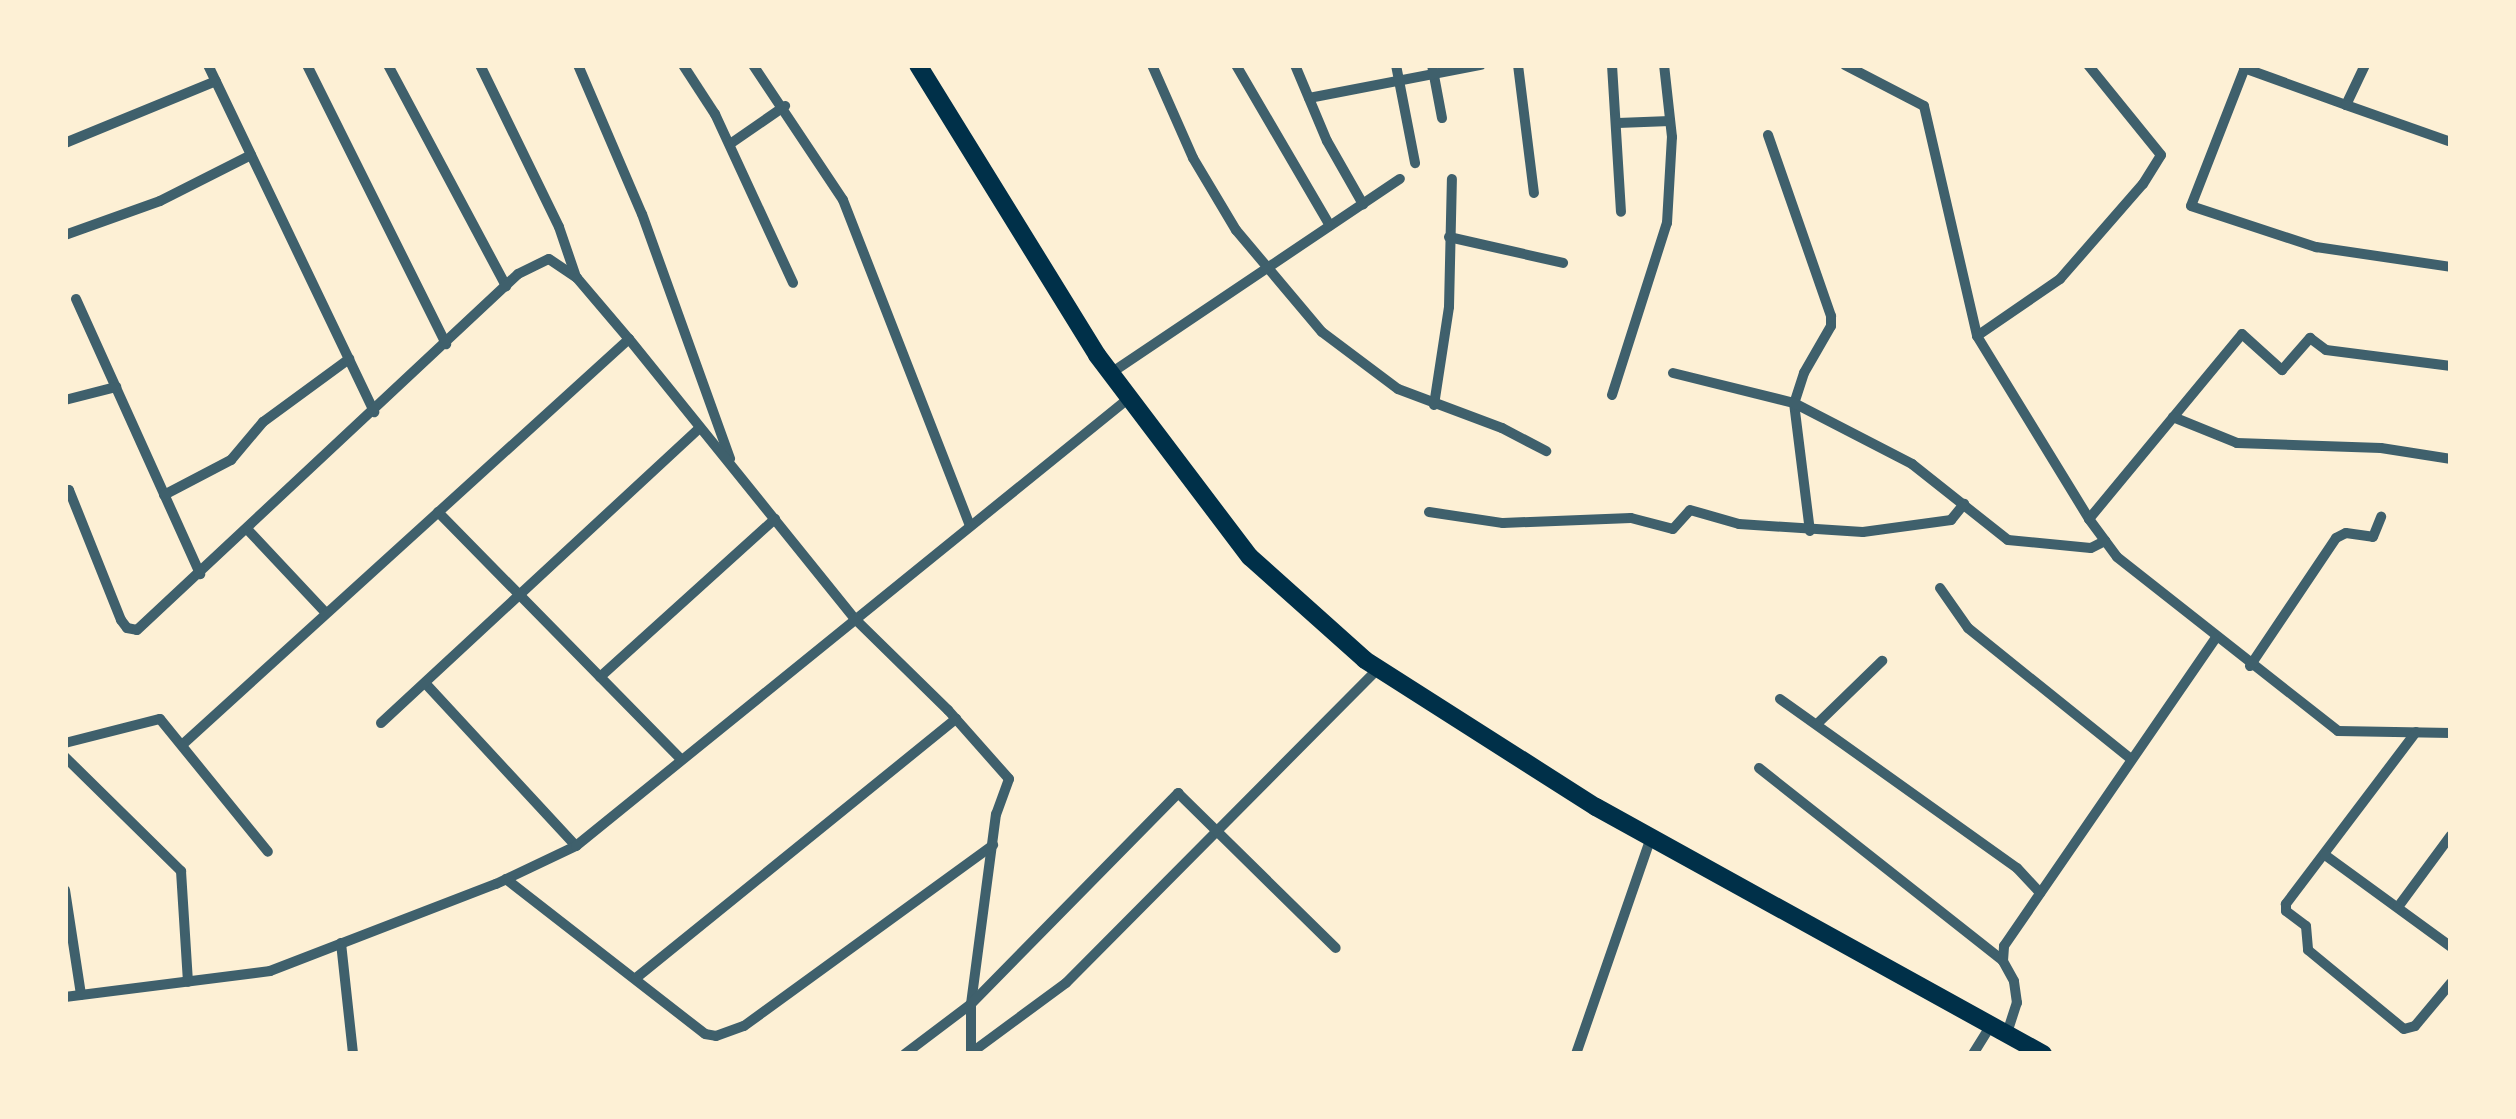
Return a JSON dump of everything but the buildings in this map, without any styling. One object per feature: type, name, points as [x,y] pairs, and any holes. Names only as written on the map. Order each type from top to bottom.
[{"type":"main road","points":[[918,65],[1110,373],[1250,558],[1379,668],[1650,837],[2043,1054]]},
{"type":"street","points":[[208,65],[374,412]]},
{"type":"street","points":[[307,65],[446,344]]},
{"type":"street","points":[[388,65],[506,286]]},
{"type":"street","points":[[480,65],[559,228],[577,278]]},
{"type":"street","points":[[578,65],[642,214],[732,465]]},
{"type":"street","points":[[683,65],[730,144],[794,283]]},
{"type":"street","points":[[753,65],[785,106],[843,200],[970,526]]},
{"type":"street","points":[[1152,65],[1193,158],[1236,230],[1322,332],[1398,389],[1502,428],[1546,452]]},
{"type":"street","points":[[1236,65],[1330,226]]},
{"type":"street","points":[[1295,65],[1363,204]]},
{"type":"street","points":[[1396,65],[1415,163]]},
{"type":"street","points":[[1309,98],[1398,81],[1432,70],[1482,65]]},
{"type":"street","points":[[1518,65],[1534,192]]},
{"type":"street","points":[[1612,65],[1620,212]]},
{"type":"street","points":[[1612,394],[1667,223],[1670,122],[1664,65]]},
{"type":"street","points":[[1846,65],[1924,106],[1977,336],[2116,557],[2215,639],[2338,732],[2451,733]]},
{"type":"street","points":[[1977,336],[2060,280],[2143,184],[2161,155],[2088,65]]},
{"type":"street","points":[[2346,105],[2365,65]]},
{"type":"street","points":[[2451,142],[2245,66],[2191,206],[2316,247],[2451,267]]},
{"type":"street","points":[[1432,70],[1442,118]]},
{"type":"street","points":[[65,143],[216,81]]},
{"type":"street","points":[[730,144],[785,106]]},
{"type":"street","points":[[1618,123],[1670,122]]},
{"type":"street","points":[[1768,135],[1831,316],[1831,326],[1804,373],[1794,403],[1810,531]]},
{"type":"street","points":[[65,236],[160,200],[251,155]]},
{"type":"street","points":[[1110,373],[1400,179]]},
{"type":"street","points":[[1434,405],[1449,306],[1452,179]]},
{"type":"street","points":[[1450,236],[1563,263]]},
{"type":"street","points":[[65,491],[69,490],[127,628],[137,630],[518,274],[549,259],[577,278],[629,339],[854,618],[956,718],[1009,779],[996,814],[971,1004],[971,1054]]},
{"type":"street","points":[[76,299],[200,574]]},
{"type":"street","points":[[2089,519],[2242,334],[2282,370],[2310,338],[2326,350],[2451,366]]},
{"type":"street","points":[[182,746],[629,339]]},
{"type":"street","points":[[164,495],[231,460],[263,422],[349,359]]},
{"type":"street","points":[[1673,372],[1794,403],[1912,464],[2008,540],[2090,548],[2105,541]]},
{"type":"street","points":[[65,400],[116,387]]},
{"type":"street","points":[[65,997],[270,972],[506,879],[576,846],[1130,398]]},
{"type":"street","points":[[2173,417],[2237,443],[2382,448],[2451,459]]},
{"type":"street","points":[[381,724],[700,428]]},
{"type":"street","points":[[1429,512],[1503,523],[1631,518],[1672,529],[1690,510],[1739,524],[1862,532],[1951,520],[1964,504]]},
{"type":"street","points":[[438,512],[681,759]]},
{"type":"street","points":[[2250,666],[2336,538],[2346,533],[2373,537],[2382,517]]},
{"type":"street","points":[[600,677],[775,519]]},
{"type":"street","points":[[248,530],[326,613]]},
{"type":"street","points":[[1940,588],[1968,628],[2130,759]]},
{"type":"street","points":[[2003,961],[2004,946],[2215,639]]},
{"type":"street","points":[[1817,724],[1882,661]]},
{"type":"street","points":[[971,1054],[1066,983],[1379,668]]},
{"type":"street","points":[[425,683],[576,846]]},
{"type":"street","points":[[1780,699],[2017,868],[2040,893]]},
{"type":"street","points":[[65,743],[160,718],[268,852]]},
{"type":"street","points":[[636,978],[956,718]]},
{"type":"street","points":[[2416,732],[2286,904],[2286,911],[2306,926],[2308,950],[2404,1029],[2415,1026],[2451,983]]},
{"type":"street","points":[[65,758],[181,871],[188,982]]},
{"type":"street","points":[[1759,768],[2003,961],[2014,981],[2017,1003],[1999,1029],[1973,1054]]},
{"type":"street","points":[[904,1054],[971,1004],[1178,793],[1336,948]]},
{"type":"street","points":[[2398,907],[2451,835]]},
{"type":"street","points":[[1576,1054],[1650,837]]},
{"type":"street","points":[[506,879],[705,1034],[716,1036],[744,1026],[994,844]]},
{"type":"street","points":[[2325,855],[2451,946]]},
{"type":"street","points":[[65,890],[81,995]]},
{"type":"street","points":[[340,943],[354,1054]]}]
